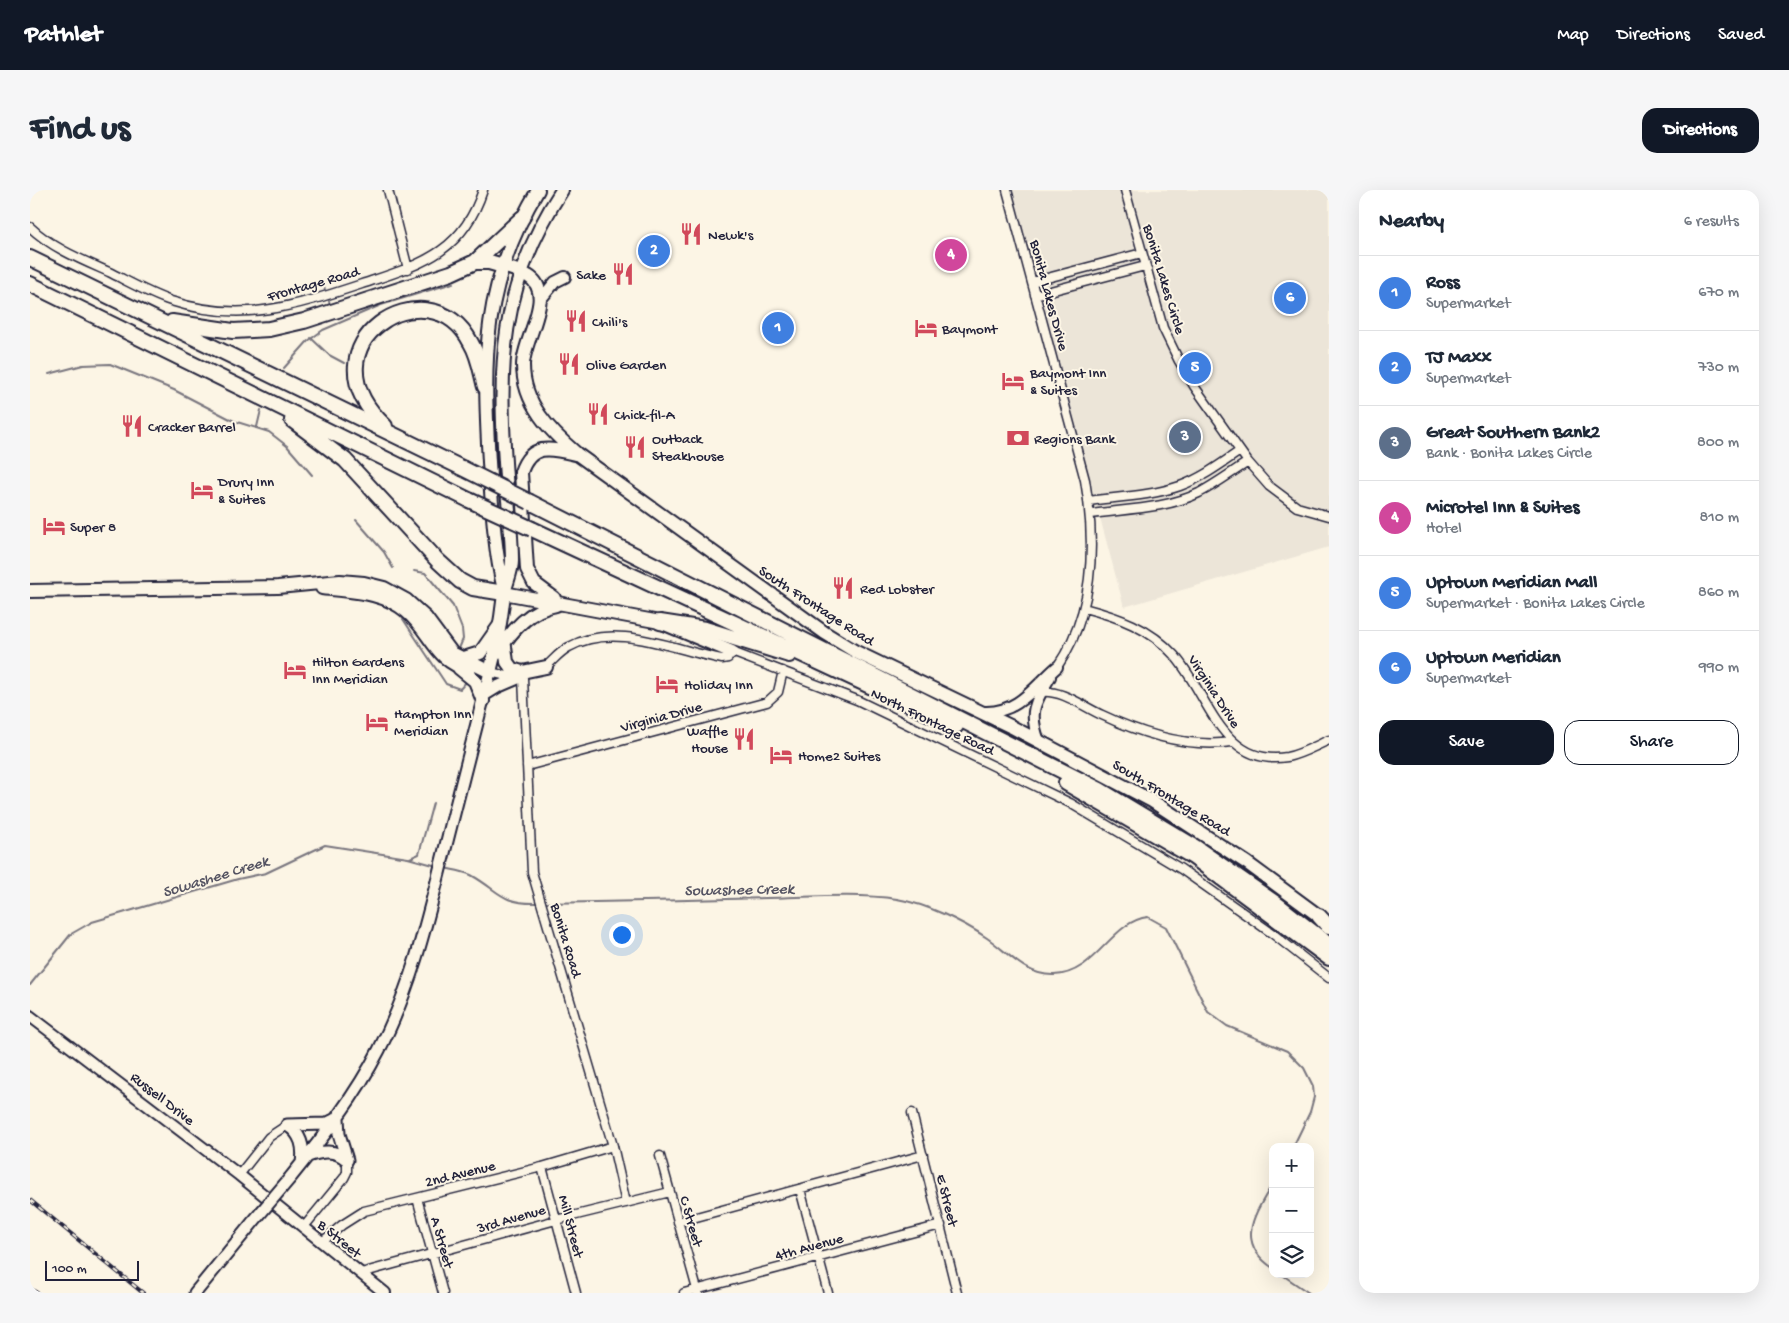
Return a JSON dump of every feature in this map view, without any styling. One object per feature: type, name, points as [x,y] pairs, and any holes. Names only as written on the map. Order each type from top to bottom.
[{"type":"highway","points":[[156,318],[216,330],[269,329],[313,318],[450,273],[475,262],[522,218]]},
{"type":"highway","points":[[30,258],[393,433],[1100,790],[1195,847],[1278,905],[1329,945]]},
{"type":"highway","points":[[475,262],[490,262],[503,266]]},
{"type":"highway","points":[[30,284],[469,500],[840,670],[1055,776],[1193,857],[1329,958]]},
{"type":"highway","points":[[393,433],[371,412],[362,399],[356,375],[356,362],[364,340],[371,330],[391,316],[414,310],[424,310],[436,313],[454,322],[471,342],[485,387]]},
{"type":"highway","points":[[264,398],[272,408],[300,425],[345,460],[460,581],[473,588],[504,593]]},
{"type":"highway","points":[[660,622],[723,634],[823,668],[840,670]]},
{"type":"main road","points":[[504,593],[496,556],[485,387],[490,314],[503,266],[522,218],[538,190]]},
{"type":"main road","points":[[195,1293],[337,1119],[368,1071],[396,1013],[414,965],[431,906],[494,658],[502,620],[504,593],[512,563],[502,421],[502,372],[506,328],[521,273],[537,233],[562,190]]},
{"type":"main road","points":[[503,266],[521,273],[535,282],[541,299]]},
{"type":"main road","name":"South Frontage Road","points":[[541,299],[524,352],[526,383],[542,419],[559,439],[577,454],[825,632],[864,656],[981,712],[1129,788],[1198,829],[1325,922]]},
{"type":"main road","points":[[564,603],[543,592],[534,583],[529,574],[520,478],[526,461],[537,451],[552,449],[577,454]]},
{"type":"main road","points":[[30,591],[307,585],[352,582],[375,586],[392,592],[418,610],[474,681],[484,698]]},
{"type":"main road","points":[[504,593],[660,622],[732,652]]},
{"type":"main road","points":[[494,658],[510,634],[536,611],[564,603]]},
{"type":"main road","points":[[460,663],[480,654],[502,620]]},
{"type":"main road","points":[[502,620],[507,662],[512,669],[522,672],[546,667]]},
{"type":"main road","points":[[460,663],[490,672]]},
{"type":"main road","points":[[484,698],[497,687],[521,678]]},
{"type":"main road","points":[[287,1125],[326,1124],[337,1119]]},
{"type":"main road","points":[[337,1119],[339,1134],[347,1160]]},
{"type":"main road","points":[[287,1125],[300,1137],[305,1160]]},
{"type":"main road","points":[[305,1160],[329,1152],[340,1154],[347,1160]]},
{"type":"street","points":[[388,190],[408,269]]},
{"type":"street","name":"Frontage Road","points":[[30,228],[37,234],[94,265],[169,300],[218,311],[248,313],[282,308],[408,269],[433,257],[458,237],[470,220],[483,190]]},
{"type":"street","name":"Bonita Lakes Drive","points":[[1007,190],[1085,480],[1090,514],[1090,574],[1084,608],[1076,636],[1057,667]]},
{"type":"street","name":"Bonita Lakes Circle","points":[[1125,190],[1160,319],[1174,352],[1194,386],[1248,462],[1283,498],[1311,512],[1329,516]]},
{"type":"street","points":[[1032,282],[1142,253]]},
{"type":"street","points":[[1035,295],[1145,266]]},
{"type":"street","points":[[541,299],[555,282],[565,277]]},
{"type":"street","points":[[1088,501],[1148,493],[1179,486],[1205,474],[1240,451]]},
{"type":"street","points":[[1090,514],[1163,504],[1186,498],[1212,486],[1248,462]]},
{"type":"street","name":"Virginia Drive","points":[[1084,608],[1116,617],[1138,626],[1173,654],[1188,672],[1219,725],[1232,742],[1252,754],[1272,758],[1287,757],[1329,740]]},
{"type":"street","points":[[490,672],[521,678],[546,667],[571,646],[590,638],[606,635],[666,645],[722,659],[728,658],[732,652]]},
{"type":"street","name":"North Frontage Road","points":[[732,652],[857,700],[1091,814],[1135,840],[1230,902],[1329,978]]},
{"type":"street","points":[[981,712],[1000,712],[1011,709],[1057,667]]},
{"type":"street","points":[[1039,741],[1033,713],[1041,692],[1057,667]]},
{"type":"street","name":"Virginia Drive","points":[[527,766],[767,702],[778,692],[783,671]]},
{"type":"street","name":"Bonita Road","points":[[521,678],[532,872],[554,940],[612,1146],[626,1203]]},
{"type":"street","points":[[1041,692],[1056,692],[1119,722],[1179,741],[1213,744],[1232,742]]},
{"type":"street","name":"Russell Drive","points":[[30,1016],[239,1175],[276,1206]]},
{"type":"street","name":"E Street","points":[[912,1113],[957,1293]]},
{"type":"street","points":[[239,1175],[273,1134],[287,1125]]},
{"type":"street","name":"2nd Avenue","points":[[322,1242],[342,1225],[364,1211],[542,1167],[612,1146]]},
{"type":"street","points":[[678,1222],[923,1155]]},
{"type":"street","name":"C Street","points":[[660,1156],[697,1291]]},
{"type":"street","points":[[303,1228],[344,1178],[347,1172],[347,1160]]},
{"type":"street","name":"Mill Street","points":[[542,1167],[576,1293]]},
{"type":"street","points":[[800,1189],[828,1293]]},
{"type":"street","name":"3rd Avenue","points":[[361,1273],[556,1220],[670,1192]]},
{"type":"street","name":"A Street","points":[[417,1198],[443,1293]]},
{"type":"street","name":"B Street","points":[[276,1206],[385,1293]]},
{"type":"street","name":"4th Avenue","points":[[684,1293],[941,1225]]},
{"type":"shaded area","points":[[1012,190],[1329,190],[1329,547],[1124,607]]},
{"type":"waterway","points":[[284,368],[308,341],[323,330],[381,305],[453,283]]},
{"type":"waterway","points":[[324,286],[325,290]]},
{"type":"waterway","points":[[329,301],[330,305]]},
{"type":"waterway","points":[[311,338],[329,355],[344,363]]},
{"type":"waterway","points":[[49,374],[83,365],[110,364],[174,390],[234,421],[269,432],[287,446],[312,475]]},
{"type":"waterway","points":[[257,427],[261,410]]},
{"type":"waterway","points":[[356,520],[384,552],[393,568]]},
{"type":"waterway","points":[[414,571],[425,573],[453,606],[462,629],[463,639],[458,651]]},
{"type":"waterway","points":[[399,613],[446,684],[460,689],[467,681]]},
{"type":"waterway","points":[[410,858],[419,854],[433,803]]},
{"type":"waterway","name":"Sowashee Creek","points":[[30,985],[71,934],[92,922],[238,879],[266,873],[325,845],[408,858],[437,866]]},
{"type":"waterway","name":"Sowashee Creek","points":[[444,868],[471,875],[508,899],[525,903],[538,903]]},
{"type":"waterway","name":"Sowashee Creek","points":[[545,903],[832,896],[865,896],[897,899],[932,909],[966,925],[1034,972],[1054,975],[1069,972],[1081,966],[1124,928],[1135,921],[1148,917],[1166,927],[1208,1012],[1227,1026],[1287,1051],[1304,1068],[1313,1086],[1314,1097],[1310,1112],[1295,1143]]},
{"type":"waterway","name":"Sowashee Creek","points":[[1269,1265],[1254,1248],[1251,1238],[1255,1217],[1270,1188]]},
{"type":"waterway","name":"Sowashee Creek","points":[[1287,1278],[1309,1293]]},
{"type":"railway","points":[[30,1200],[143,1293]]},
{"type":"railway","points":[[30,1289],[37,1293]]},
{"type":"place","name":"Newk's","points":[[691,234]]},
{"type":"place","name":"TJ Maxx","points":[[654,251]]},
{"type":"place","name":"Microtel Inn & Suites","points":[[951,255]]},
{"type":"place","name":"Sake","points":[[623,274]]},
{"type":"place","name":"Uptown Meridian","points":[[1290,298]]},
{"type":"place","name":"Chili's","points":[[576,321]]},
{"type":"place","name":"Ross","points":[[778,328]]},
{"type":"place","name":"Baymont","points":[[926,328]]},
{"type":"place","name":"Olive Garden","points":[[569,364]]},
{"type":"place","name":"Uptown Meridian Mall","points":[[1195,368]]},
{"type":"place","name":"Baymont Inn & Suites","points":[[1013,381]]},
{"type":"place","name":"Chick-fil-A","points":[[598,414]]},
{"type":"place","name":"Cracker Barrel","points":[[132,426]]},
{"type":"place","name":"Great Southern Bank2","points":[[1185,437]]},
{"type":"place","name":"Regions Bank","points":[[1018,438]]},
{"type":"place","name":"Outback Steakhouse","points":[[635,447]]},
{"type":"place","name":"Drury Inn & Suites","points":[[202,490]]},
{"type":"place","name":"Super 8","points":[[54,526]]},
{"type":"place","name":"Red Lobster","points":[[843,588]]},
{"type":"place","name":"Hilton Gardens Inn Meridian","points":[[295,670]]},
{"type":"place","name":"Holiday Inn","points":[[667,684]]},
{"type":"place","name":"Hampton Inn Meridian","points":[[377,722]]},
{"type":"place","name":"Waffle House","points":[[744,739]]},
{"type":"place","name":"Home2 Suites","points":[[781,755]]}]
